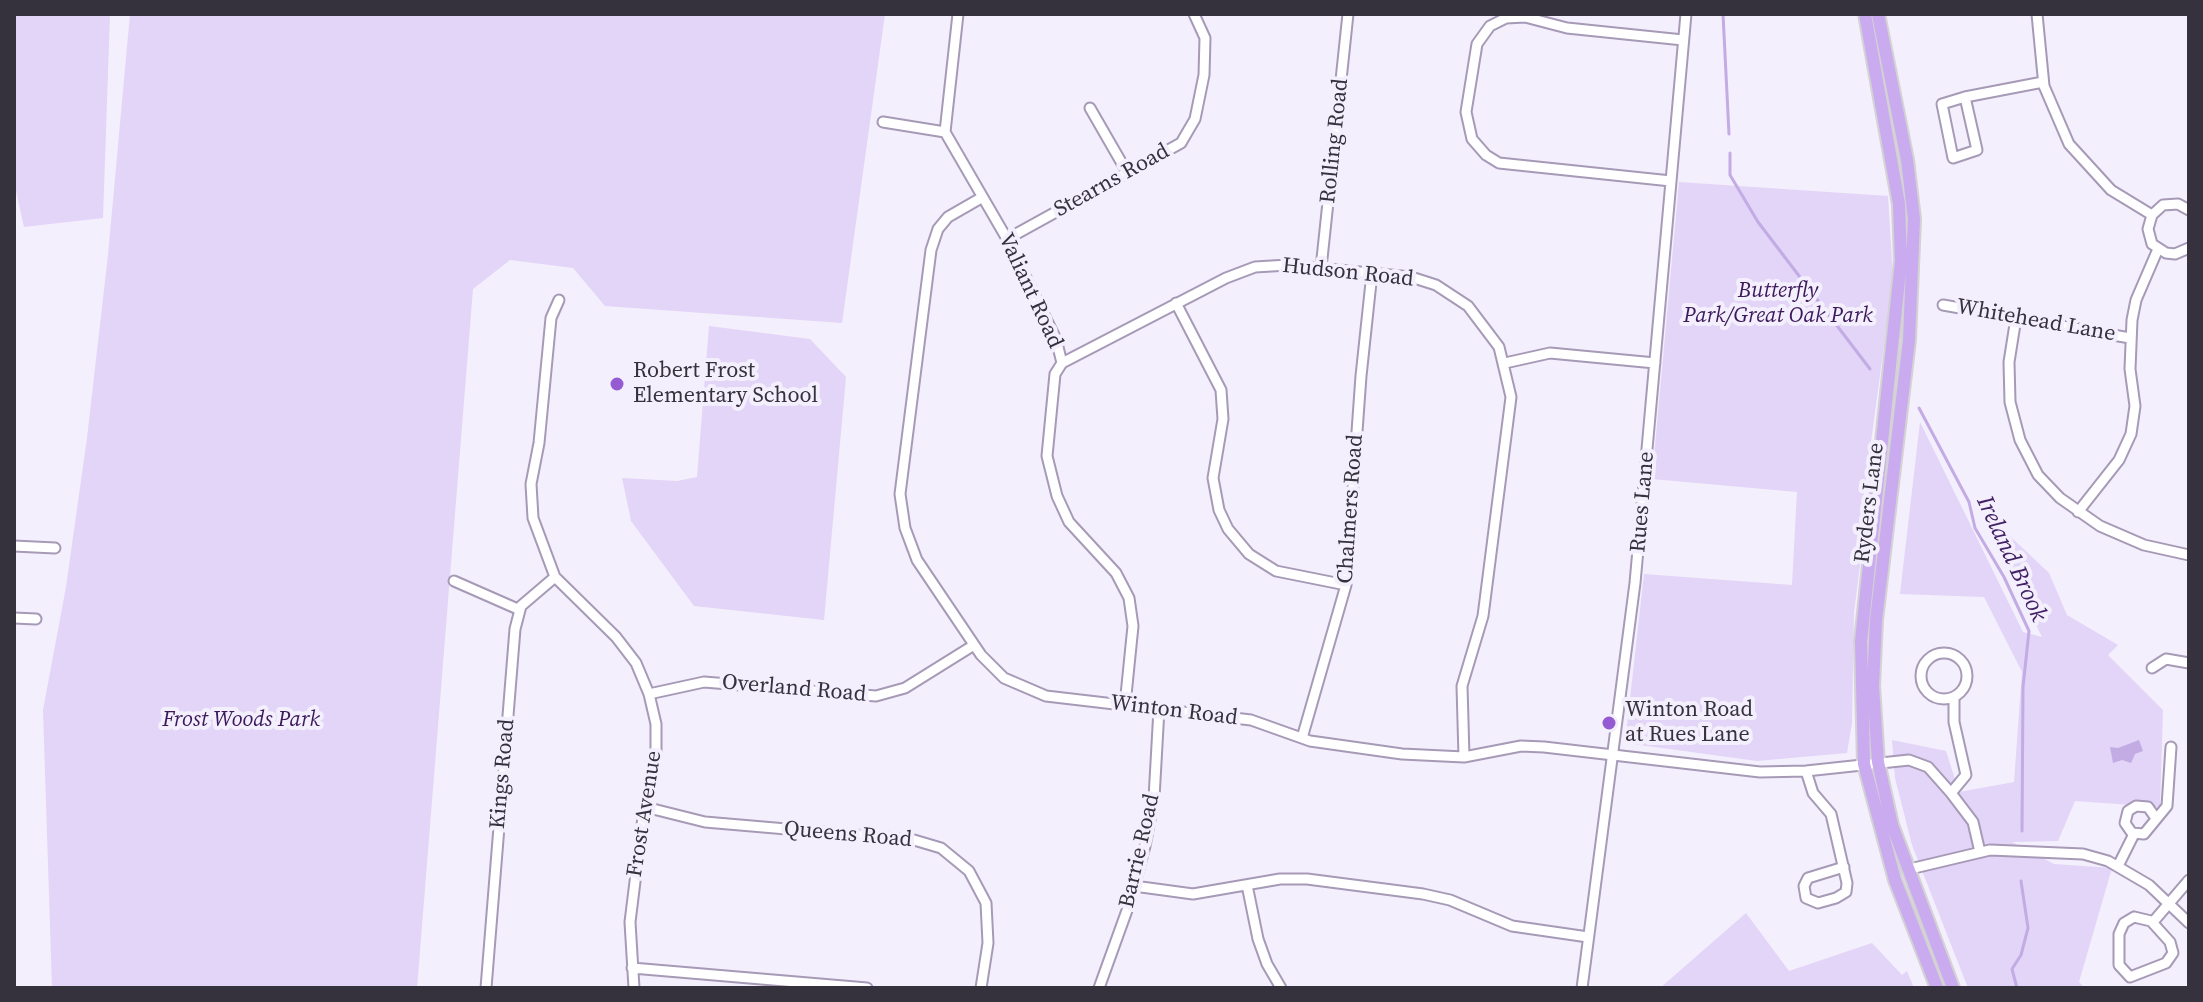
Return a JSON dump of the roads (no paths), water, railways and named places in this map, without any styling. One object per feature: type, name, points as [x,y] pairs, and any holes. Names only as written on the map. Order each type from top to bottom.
[{"type":"main road","name":"Ryders Lane","points":[[1865,14],[1899,204],[1901,261],[1861,641],[1864,764],[1895,880],[1937,988]]},
{"type":"main road","name":"Ryders Lane","points":[[1878,14],[1907,160],[1914,219],[1909,340],[1876,620],[1873,686],[1878,762],[1892,825],[1953,988]]},
{"type":"street","points":[[883,122],[945,132],[958,14]]},
{"type":"street","name":"Stearns Road","points":[[1007,239],[1181,143],[1195,119],[1206,44],[1194,14]]},
{"type":"street","name":"Rolling Road","points":[[1321,268],[1348,14]]},
{"type":"street","name":"Rues Lane","points":[[1582,988],[1615,756],[1686,14]]},
{"type":"street","points":[[2037,14],[2043,82],[2059,125],[2081,161],[2111,190],[2152,215]]},
{"type":"street","points":[[1671,181],[1499,163],[1486,155],[1472,139],[1466,112],[1477,44],[1490,26],[1506,18],[1525,17],[1567,28],[1683,40]]},
{"type":"street","points":[[1965,97],[1977,150],[1953,158],[1942,104],[1965,97],[2043,82]]},
{"type":"street","points":[[1090,108],[1128,174]]},
{"type":"street","name":"Valiant Road","points":[[945,132],[1007,239],[1052,328],[1062,363],[1055,374],[1047,456],[1057,496],[1069,522],[1116,573],[1129,598],[1133,626],[1125,705]]},
{"type":"street","name":"Winton Road","points":[[981,198],[948,217],[938,229],[931,250],[900,477],[903,520],[917,560],[974,645],[995,670],[1024,689],[1046,696],[1251,720],[1302,738],[1402,754],[1464,757],[1521,746],[1760,772],[1806,771],[1878,762],[1920,762],[1951,793],[1973,822],[1980,852]]},
{"type":"street","points":[[2188,205],[2163,205],[2152,215],[2148,229],[2158,249],[2175,254],[2189,248]]},
{"type":"street","points":[[2078,512],[2119,460],[2131,434],[2135,406],[2130,338],[2136,300],[2158,249]]},
{"type":"street","name":"Hudson Road","points":[[1062,363],[1176,303],[1255,267],[1321,268],[1423,280],[1458,298],[1486,325],[1505,363],[1511,397],[1483,616],[1462,686],[1464,757]]},
{"type":"street","name":"Chalmers Road","points":[[1302,738],[1346,585],[1361,376],[1372,273]]},
{"type":"street","name":"Frost Avenue","points":[[559,300],[551,318],[539,443],[531,484],[537,535],[555,577],[627,650],[649,694],[657,749],[645,807],[630,922],[634,988]]},
{"type":"street","points":[[1176,303],[1221,390],[1223,419],[1213,478],[1216,499],[1228,529],[1249,554],[1276,571],[1346,585]]},
{"type":"street","name":"Whitehead Lane","points":[[1943,305],[2130,338]]},
{"type":"street","points":[[2016,318],[2008,372],[2014,421],[2038,475],[2078,512],[2121,537],[2189,555]]},
{"type":"street","points":[[1505,363],[1550,353],[1655,363]]},
{"type":"street","points":[[14,546],[55,548]]},
{"type":"street","points":[[454,581],[520,610],[533,593],[555,577]]},
{"type":"street","name":"Kings Road","points":[[486,988],[515,629],[520,610]]},
{"type":"street","points":[[14,618],[36,619]]},
{"type":"street","name":"Overland Road","points":[[649,694],[704,682],[876,696],[905,688],[974,645]]},
{"type":"street","points":[[1951,793],[1966,775],[1954,722],[1954,697],[1967,681],[1965,667],[1948,653],[1933,656],[1921,674],[1924,689],[1936,699],[1954,697]]},
{"type":"street","points":[[2152,668],[2166,659],[2189,663]]},
{"type":"street","name":"Barrie Road","points":[[1099,988],[1134,886],[1154,798],[1159,709]]},
{"type":"street","points":[[2134,834],[2150,831],[2155,817],[2163,811],[2168,799],[2171,747]]},
{"type":"street","points":[[1806,771],[1813,793],[1831,814],[1844,867],[1847,883],[1842,896],[1818,903],[1806,898],[1804,886],[1808,878],[1844,867]]},
{"type":"street","points":[[2134,834],[2125,823],[2130,809],[2145,806],[2155,817]]},
{"type":"street","name":"Queens Road","points":[[645,807],[705,822],[914,840],[941,848],[969,871],[986,903],[988,943],[981,988]]},
{"type":"street","points":[[2118,866],[2134,834]]},
{"type":"street","points":[[1910,869],[1980,852],[2083,854],[2118,866],[2170,903],[2189,923]]},
{"type":"street","points":[[1134,886],[1193,894],[1307,879],[1423,894],[1450,900],[1512,926],[1588,937]]},
{"type":"street","points":[[2153,922],[2189,880]]},
{"type":"street","points":[[1247,885],[1262,951],[1281,988]]},
{"type":"street","points":[[2134,917],[2153,922],[2170,942],[2171,958],[2138,975],[2125,975],[2119,965],[2120,928],[2134,917]]},
{"type":"street","points":[[632,968],[867,988]]},
{"type":"waterway","name":"Ireland Brook","points":[[1723,14],[1729,134]]},
{"type":"waterway","name":"Ireland Brook","points":[[1730,153],[1730,175],[1758,222],[1870,369]]},
{"type":"waterway","name":"Ireland Brook","points":[[1919,408],[1969,502],[1975,528],[2004,577],[2029,631],[2023,687],[2022,831]]},
{"type":"waterway","name":"Ireland Brook","points":[[2017,988],[2012,969],[2021,955],[2028,928],[2021,881]]},
{"type":"place","name":"Robert Frost Elementary School","points":[[617,384]]},
{"type":"place","name":"Winton Road at Rues Lane","points":[[1609,723]]},
{"type":"park label","name":"Butterfly Park/Great Oak Park","points":[[1778,304]]},
{"type":"park label","name":"Frost Woods Park","points":[[241,720]]}]
